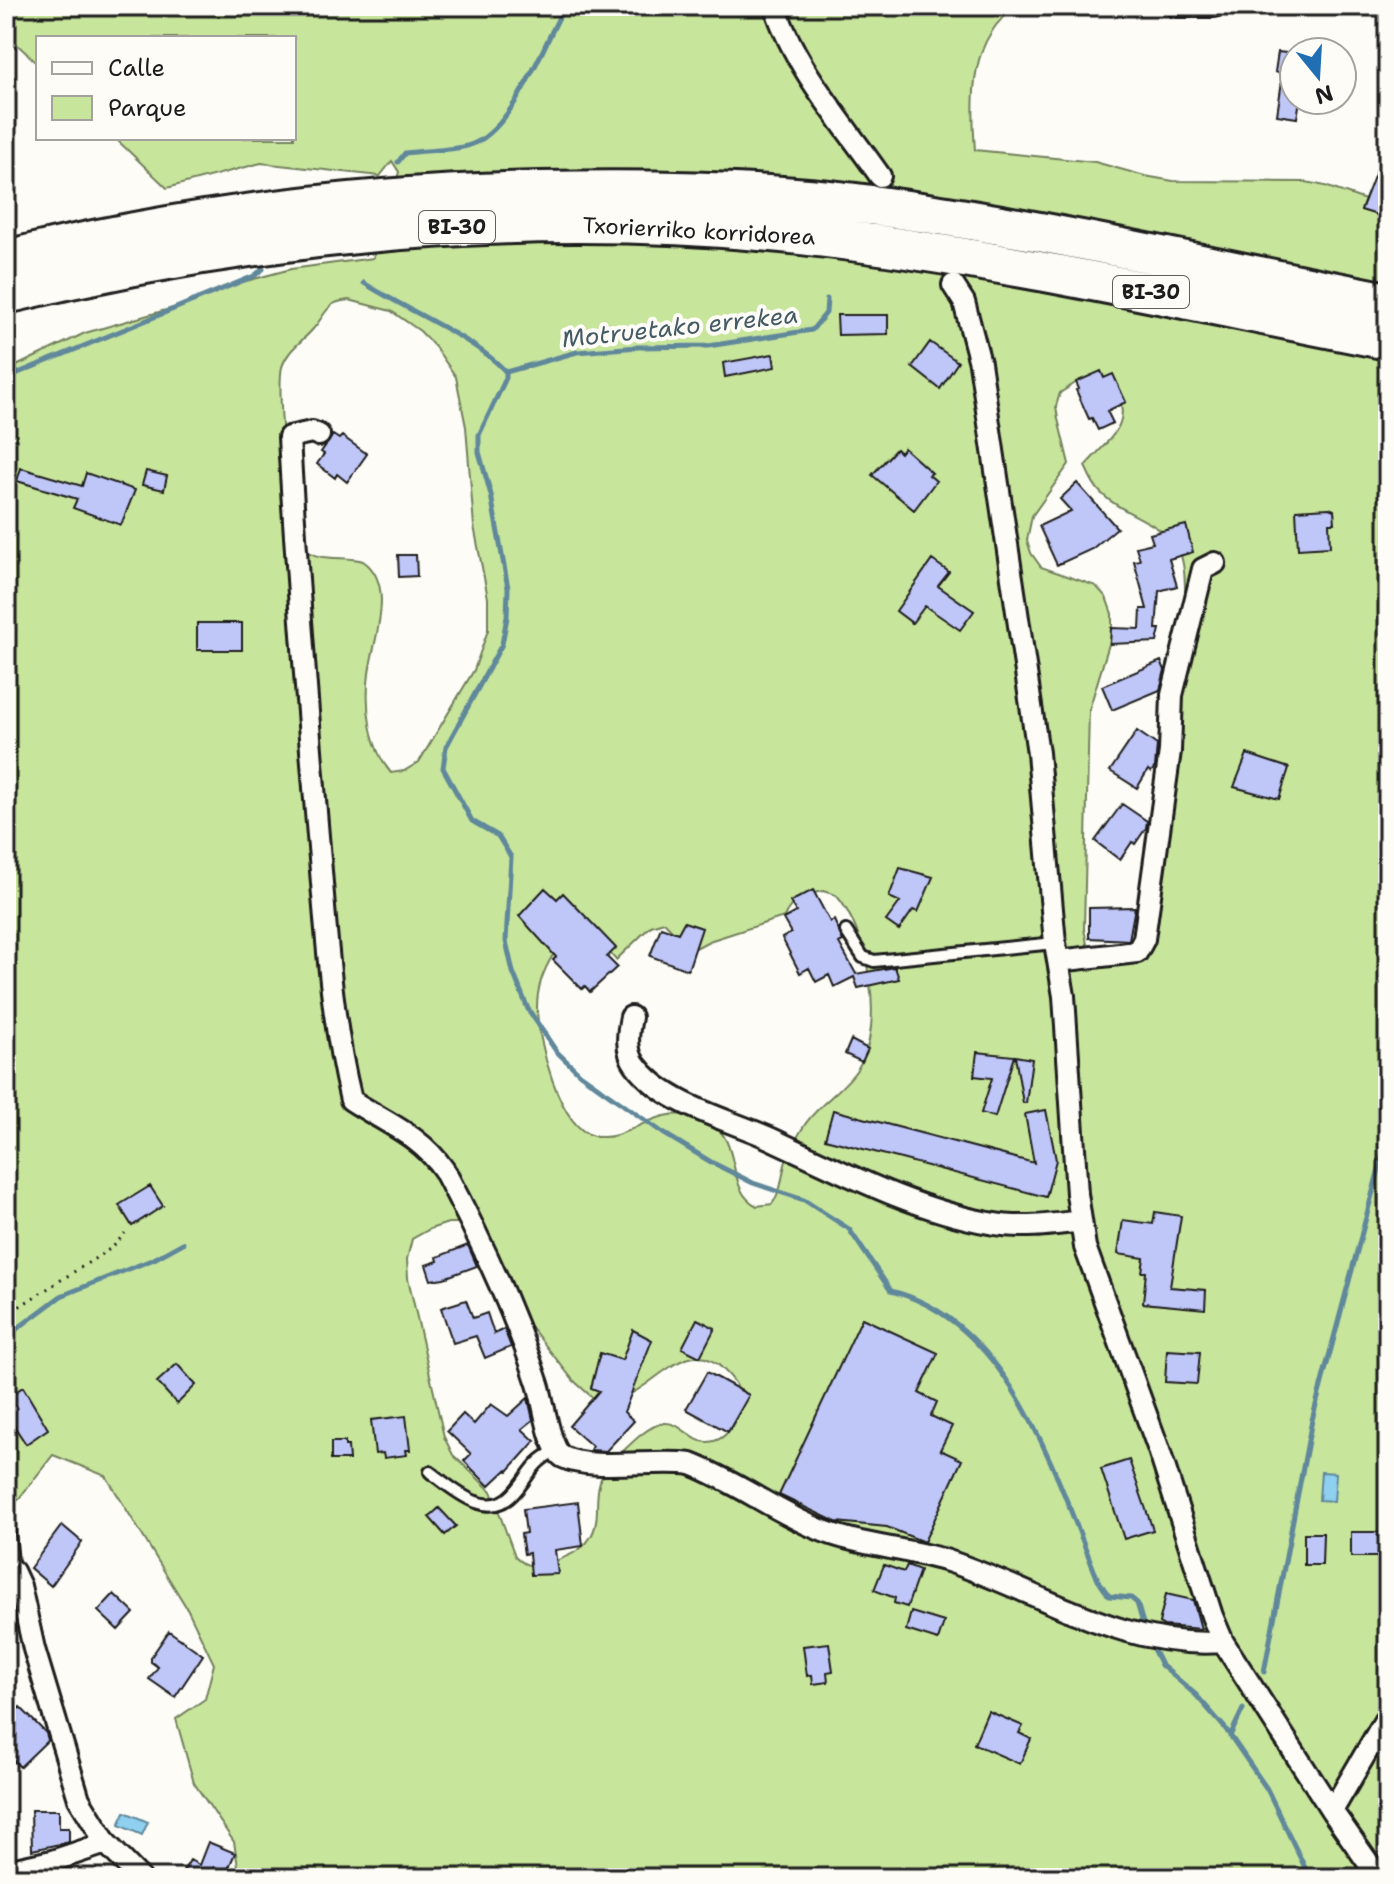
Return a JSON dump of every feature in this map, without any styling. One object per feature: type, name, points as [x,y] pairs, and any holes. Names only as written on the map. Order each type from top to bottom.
[{"type":"highway","name":"Txorierriko korridorea","points":[[6,260],[153,228],[324,204],[473,193],[703,191],[827,200],[1043,232],[1388,302]]},
{"type":"highway","name":"Txorierriko korridorea","points":[[6,294],[160,261],[327,237],[475,226],[629,224],[756,231],[912,249],[1036,269],[1388,340]]},
{"type":"street","points":[[775,6],[781,26],[800,62],[880,176]]},
{"type":"street","points":[[1176,6],[1214,6]]},
{"type":"street","points":[[953,285],[964,302],[980,363],[1038,753],[1056,952],[1064,996],[1077,1194],[1085,1247],[1159,1450],[1223,1642],[1379,1878]]},
{"type":"street","points":[[319,435],[312,432],[289,437],[298,599],[328,946],[345,1077],[351,1100],[431,1150],[444,1170],[524,1342],[546,1408],[551,1442],[561,1457],[588,1464],[674,1461],[691,1464],[820,1530],[949,1561],[1098,1624],[1206,1643],[1223,1642]]},
{"type":"street","points":[[1056,952],[1137,952],[1144,939],[1170,751],[1172,695],[1203,569],[1215,563]]},
{"type":"street","points":[[631,1017],[627,1038],[632,1061],[651,1082],[707,1114],[919,1204],[959,1217],[1030,1228],[1081,1221]]},
{"type":"street","points":[[10,1569],[20,1586],[38,1662],[79,1799],[106,1843],[140,1878]]},
{"type":"street","points":[[1332,1811],[1388,1715]]},
{"type":"street","points":[[6,1871],[52,1861],[106,1843]]},
{"type":"lane","points":[[846,931],[863,957],[874,961],[1056,952]]},
{"type":"lane","points":[[430,1472],[481,1505],[499,1504],[512,1495],[540,1458],[557,1450]]},
{"type":"lane","points":[[6,1505],[10,1569]]},
{"type":"path","points":[[6,1315],[113,1247],[125,1233]]},
{"type":"green space","points":[[6,6],[1017,6],[1001,19],[990,35],[976,70],[973,110],[975,150],[1095,162],[1173,181],[1306,182],[1388,208],[1388,1878],[339,1878],[333,1872],[300,1878],[240,1878],[234,1842],[194,1783],[176,1719],[205,1699],[214,1664],[188,1610],[106,1476],[53,1455],[6,1515],[6,371],[85,333],[173,308],[224,287],[291,269],[373,258],[399,172],[392,161],[380,176],[261,163],[167,188],[117,140],[296,140],[296,36],[36,36],[36,62],[6,34]],"holes":[[[349,300],[391,311],[420,331],[456,377],[466,427],[474,526],[488,598],[488,630],[474,670],[419,762],[404,771],[391,773],[373,739],[368,712],[369,673],[380,614],[379,584],[373,571],[363,561],[316,556],[304,548],[293,516],[285,460],[281,403],[284,361],[329,307]],[[1077,382],[1119,398],[1122,408],[1113,435],[1085,466],[1096,487],[1110,501],[1169,538],[1180,553],[1184,570],[1185,615],[1133,948],[1088,949],[1084,929],[1089,710],[1112,634],[1112,614],[1106,597],[1096,586],[1041,567],[1031,553],[1027,540],[1032,516],[1069,464],[1056,406],[1060,393]],[[823,891],[836,895],[857,931],[870,979],[871,1028],[858,1068],[810,1118],[794,1142],[772,1204],[757,1206],[747,1199],[737,1178],[727,1142],[711,1124],[692,1116],[676,1114],[607,1137],[594,1136],[570,1117],[552,1080],[538,1021],[538,993],[553,955],[545,936],[594,935],[616,960],[651,926],[664,922],[692,950],[709,941],[784,917],[795,902]],[[448,1223],[462,1223],[515,1307],[573,1380],[594,1399],[624,1397],[673,1365],[698,1357],[711,1360],[724,1370],[737,1387],[739,1406],[734,1423],[716,1440],[702,1441],[681,1428],[664,1423],[651,1428],[631,1443],[606,1469],[601,1479],[596,1519],[590,1538],[572,1554],[555,1561],[530,1565],[515,1556],[491,1491],[453,1455],[444,1437],[408,1278],[407,1259],[412,1239]]]},
{"type":"water","points":[[1321,1472],[1336,1473],[1334,1501],[1319,1500]]},
{"type":"water","points":[[125,1812],[148,1822],[142,1835],[119,1825]]},
{"type":"building","points":[[1387,143],[1388,185],[1377,215],[1361,210]]},
{"type":"building","points":[[837,315],[888,315],[888,334],[838,335]]},
{"type":"building","points":[[930,342],[958,362],[940,389],[912,367]]},
{"type":"building","points":[[773,354],[775,367],[725,377],[723,363]]},
{"type":"building","points":[[1101,371],[1104,378],[1113,374],[1126,402],[1107,411],[1113,423],[1098,430],[1092,418],[1089,419],[1076,390],[1079,389],[1076,382]]},
{"type":"building","points":[[333,435],[339,439],[342,436],[367,454],[347,482],[337,474],[335,478],[317,464]]},
{"type":"building","points":[[904,448],[932,473],[929,475],[936,481],[914,510],[872,475],[896,449],[900,453]]},
{"type":"building","points":[[21,468],[82,486],[86,473],[135,490],[121,525],[73,508],[77,499],[17,481]]},
{"type":"building","points":[[146,471],[167,476],[164,490],[142,485]]},
{"type":"building","points":[[1077,483],[1117,528],[1092,549],[1057,565],[1039,526],[1071,511],[1060,499]]},
{"type":"building","points":[[1296,510],[1334,510],[1335,523],[1329,523],[1330,547],[1298,549]]},
{"type":"building","points":[[1186,525],[1193,552],[1169,559],[1177,586],[1159,591],[1156,629],[1160,629],[1157,642],[1110,644],[1111,628],[1140,629],[1141,609],[1147,609],[1134,561],[1140,560],[1136,547],[1153,543],[1150,534]]},
{"type":"building","points":[[398,555],[416,555],[417,576],[399,577]]},
{"type":"building","points":[[932,560],[949,572],[938,586],[974,611],[960,630],[925,606],[912,623],[896,611]]},
{"type":"building","points":[[197,623],[242,623],[242,650],[197,650]]},
{"type":"building","points":[[1161,661],[1165,670],[1160,690],[1112,710],[1102,686]]},
{"type":"building","points":[[1137,731],[1157,745],[1155,767],[1151,772],[1148,770],[1137,788],[1110,771]]},
{"type":"building","points":[[1247,754],[1289,768],[1279,799],[1234,787]]},
{"type":"building","points":[[1122,804],[1147,821],[1135,844],[1132,842],[1120,860],[1095,841]]},
{"type":"building","points":[[900,868],[933,877],[918,912],[913,910],[899,930],[886,921],[900,902],[889,897]]},
{"type":"building","points":[[545,888],[557,899],[563,893],[616,948],[607,957],[617,967],[590,992],[585,986],[582,989],[553,960],[556,957],[519,916]]},
{"type":"building","points":[[813,890],[830,922],[834,920],[843,941],[839,943],[856,974],[895,967],[899,979],[858,988],[854,977],[834,987],[829,975],[816,982],[809,968],[800,973],[782,938],[791,933],[783,919],[796,912],[790,902]]},
{"type":"building","points":[[1135,907],[1129,940],[1089,938],[1089,908]]},
{"type":"building","points":[[684,922],[702,928],[688,970],[650,956],[661,927],[678,933]]},
{"type":"building","points":[[851,1040],[868,1049],[862,1062],[845,1054]]},
{"type":"building","points":[[977,1052],[1014,1056],[995,1117],[981,1113],[992,1078],[974,1076]]},
{"type":"building","points":[[1015,1056],[1032,1059],[1026,1103],[1023,1103]]},
{"type":"building","points":[[833,1110],[1034,1163],[1025,1114],[1046,1110],[1056,1160],[1046,1197],[825,1139]]},
{"type":"building","points":[[150,1186],[163,1206],[132,1226],[119,1205]]},
{"type":"building","points":[[1155,1212],[1181,1216],[1170,1287],[1206,1290],[1205,1309],[1143,1303],[1144,1258],[1118,1254],[1123,1220],[1153,1224]]},
{"type":"building","points":[[468,1245],[477,1266],[431,1280],[426,1265],[438,1261],[437,1257]]},
{"type":"building","points":[[466,1300],[473,1318],[487,1313],[494,1334],[504,1329],[511,1347],[485,1358],[476,1336],[453,1343],[441,1308]]},
{"type":"building","points":[[862,1318],[938,1353],[919,1393],[937,1402],[931,1416],[952,1426],[940,1450],[962,1460],[924,1542],[887,1527],[836,1522],[779,1495]]},
{"type":"building","points":[[697,1319],[715,1328],[700,1357],[682,1348]]},
{"type":"building","points":[[633,1330],[652,1340],[624,1412],[634,1421],[606,1451],[590,1450],[592,1446],[569,1426],[599,1391],[591,1388],[600,1353],[622,1360]]},
{"type":"building","points":[[1167,1350],[1200,1352],[1197,1384],[1165,1382]]},
{"type":"building","points":[[177,1364],[196,1385],[177,1404],[157,1382]]},
{"type":"building","points":[[707,1372],[749,1395],[728,1432],[686,1409]]},
{"type":"building","points":[[23,1387],[48,1429],[26,1444],[6,1414],[6,1398]]},
{"type":"building","points":[[528,1398],[533,1420],[522,1429],[535,1441],[508,1471],[489,1486],[464,1461],[471,1454],[447,1431],[463,1414],[474,1424],[491,1404],[508,1416]]},
{"type":"building","points":[[406,1416],[410,1450],[406,1450],[407,1455],[384,1458],[383,1453],[375,1454],[371,1420]]},
{"type":"building","points":[[331,1442],[345,1442],[349,1460],[331,1460]]},
{"type":"building","points":[[1129,1460],[1153,1530],[1124,1539],[1101,1469]]},
{"type":"building","points":[[578,1502],[583,1546],[555,1550],[558,1574],[531,1575],[529,1553],[524,1554],[521,1534],[526,1533],[523,1509]]},
{"type":"building","points":[[439,1508],[456,1526],[445,1535],[429,1517]]},
{"type":"building","points":[[62,1525],[82,1542],[51,1586],[30,1568]]},
{"type":"building","points":[[1351,1532],[1388,1532],[1388,1557],[1351,1557]]},
{"type":"building","points":[[1304,1533],[1323,1533],[1322,1565],[1304,1565]]},
{"type":"building","points":[[884,1565],[904,1572],[907,1565],[920,1570],[907,1607],[894,1603],[895,1598],[874,1590]]},
{"type":"building","points":[[114,1594],[134,1613],[118,1630],[98,1611]]},
{"type":"building","points":[[1166,1594],[1193,1600],[1201,1629],[1159,1623]]},
{"type":"building","points":[[911,1612],[944,1622],[938,1640],[906,1630]]},
{"type":"building","points":[[169,1631],[203,1655],[175,1697],[149,1679],[158,1667],[151,1662],[151,1657]]},
{"type":"building","points":[[829,1643],[833,1671],[827,1672],[828,1682],[813,1684],[812,1675],[807,1676],[803,1646]]},
{"type":"building","points":[[20,1707],[46,1733],[48,1740],[20,1767],[6,1753],[6,1722]]},
{"type":"building","points":[[988,1711],[1023,1726],[1019,1733],[1031,1739],[1020,1764],[974,1744]]},
{"type":"building","points":[[31,1810],[59,1810],[59,1828],[69,1828],[69,1842],[32,1850]]},
{"type":"building","points":[[208,1842],[235,1853],[227,1872],[215,1867],[211,1873],[220,1878],[179,1878],[190,1860],[199,1865]]},
{"type":"waterway","points":[[398,162],[405,153],[467,146],[498,125],[525,86],[565,6]]},
{"type":"waterway","points":[[6,378],[254,276],[263,269]]},
{"type":"waterway","points":[[364,283],[459,336],[506,372]]},
{"type":"waterway","name":"Motruetako errekea","points":[[827,299],[826,313],[812,330],[708,346],[577,352],[506,372],[479,435],[479,452],[491,495],[508,588],[507,617],[502,644],[446,747],[443,768],[472,821],[498,836],[511,857],[506,941],[513,972],[528,1009],[556,1051],[580,1074],[663,1133],[753,1183],[804,1200],[849,1229],[891,1291],[933,1308],[968,1334],[999,1369],[1024,1408],[1065,1496],[1098,1580],[1109,1596],[1131,1598],[1137,1603],[1145,1630]]},
{"type":"waterway","points":[[1264,1672],[1312,1420],[1388,1135]]},
{"type":"waterway","points":[[6,1337],[61,1296],[154,1259],[183,1243]]},
{"type":"waterway","name":"Motruetako errekea","points":[[1150,1643],[1161,1665],[1196,1695],[1225,1728],[1267,1789],[1310,1878]]},
{"type":"waterway","points":[[1230,1736],[1243,1709]]}]
